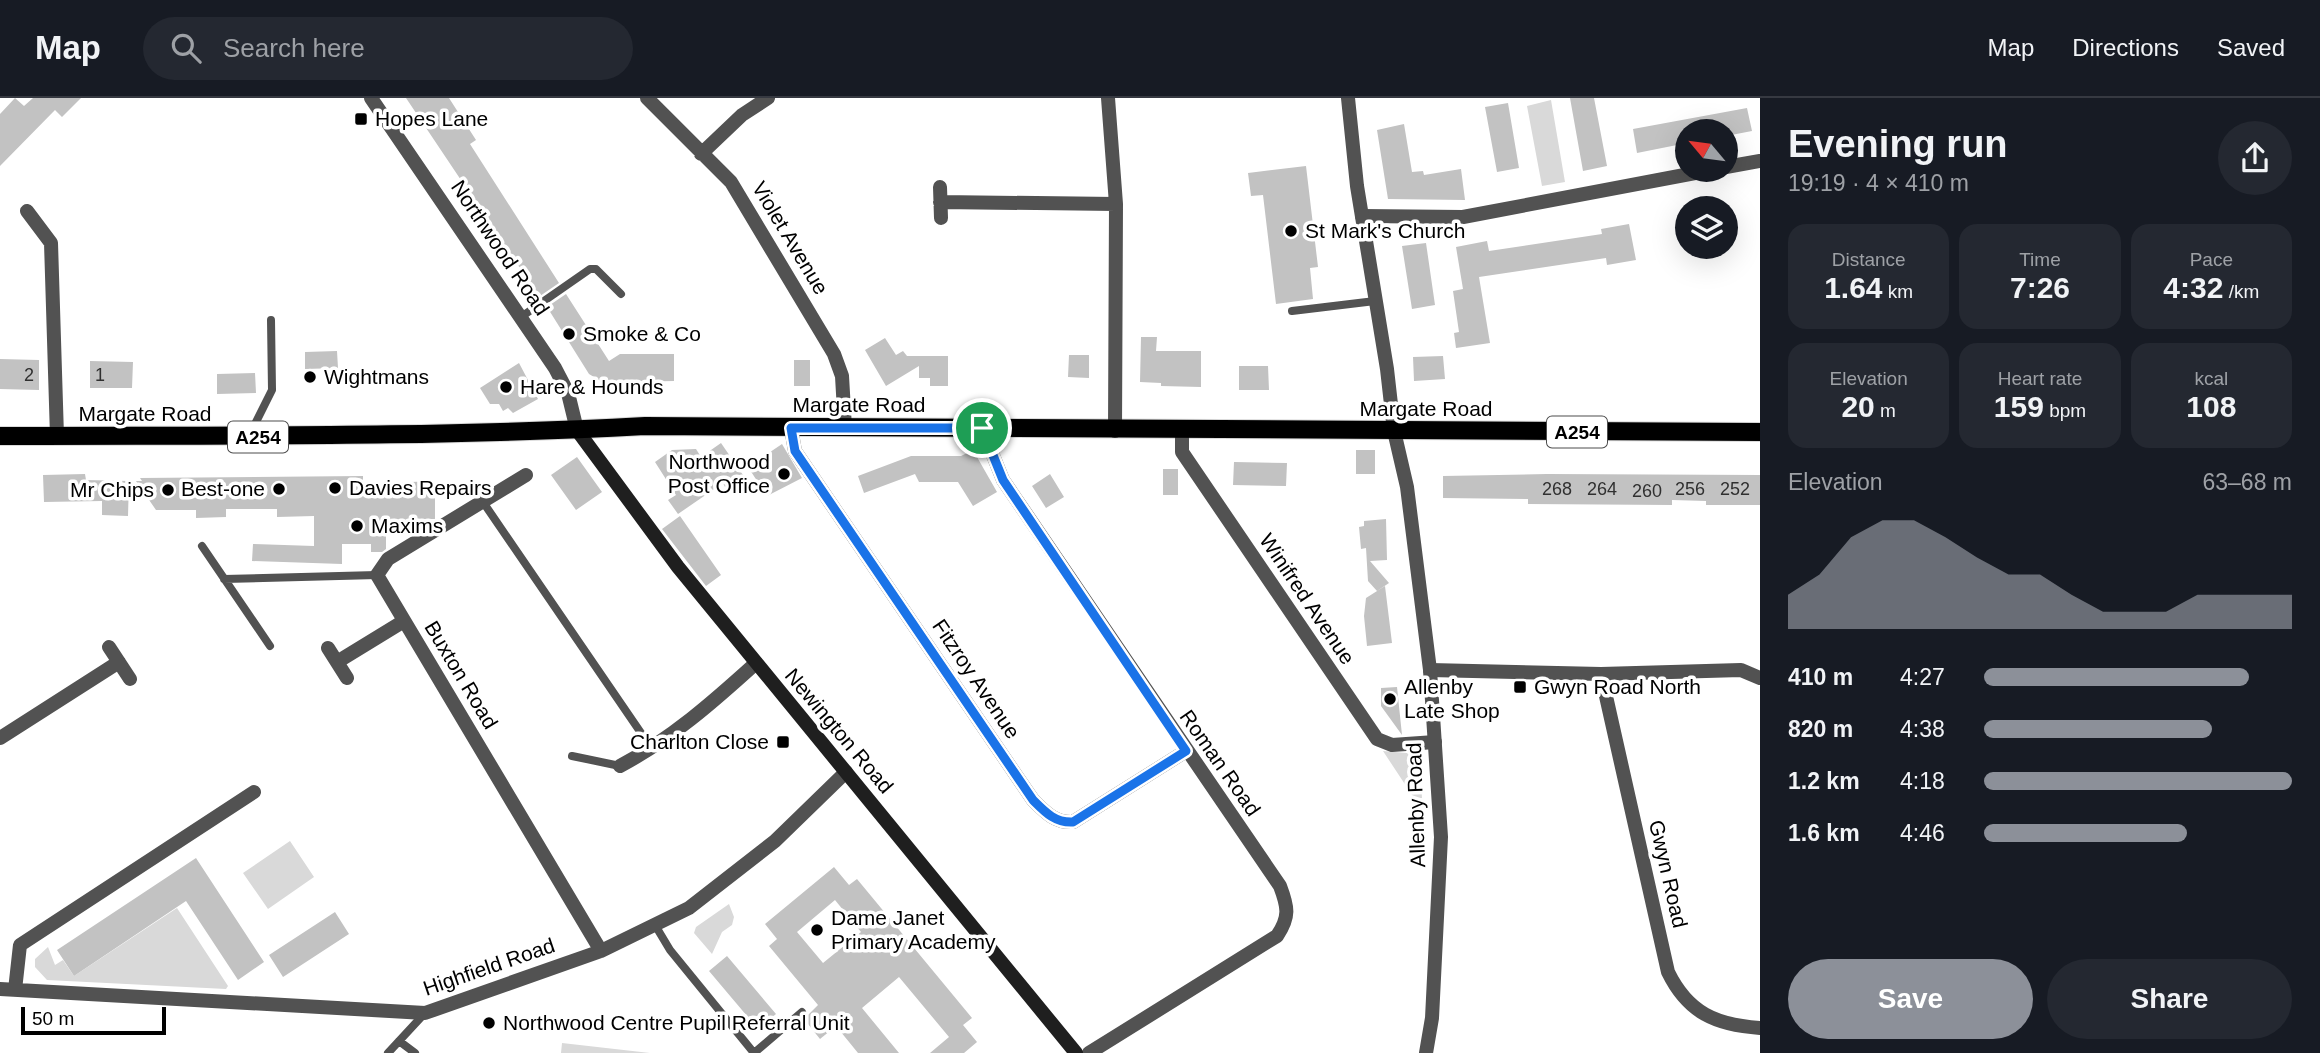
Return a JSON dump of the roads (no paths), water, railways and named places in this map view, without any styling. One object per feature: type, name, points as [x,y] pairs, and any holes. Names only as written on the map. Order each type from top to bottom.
[{"type":"main road","name":"Margate Road","points":[[0,436],[249,437],[577,430],[645,426],[1760,432]]},
{"type":"main road","name":"Newington Road","points":[[577,430],[678,567],[1076,1053]]},
{"type":"street","name":"Northwood Road","points":[[371,98],[562,381],[577,430]]},
{"type":"street","name":"Violet Avenue","points":[[647,98],[732,182],[834,354],[842,376],[845,428]]},
{"type":"street","points":[[701,154],[742,115],[768,98]]},
{"type":"street","points":[[1108,98],[1116,204],[1115,430]]},
{"type":"street","name":"Allenby Road","points":[[1348,98],[1394,431],[1407,487],[1430,670],[1441,837],[1432,1017],[1426,1053]]},
{"type":"street","points":[[1738,165],[1760,161]]},
{"type":"street","points":[[1363,216],[1463,217],[1675,177]]},
{"type":"street","points":[[940,187],[941,218]]},
{"type":"street","points":[[940,202],[1116,204]]},
{"type":"street","points":[[27,211],[51,243],[57,436]]},
{"type":"street","name":"Fitzroy Avenue","points":[[791,428],[795,451],[1033,800],[1048,816],[1063,822],[1073,822],[1186,751]]},
{"type":"street","name":"Roman Road","points":[[982,428],[1003,480],[1280,886],[1289,908],[1286,922],[1277,936],[1089,1053]]},
{"type":"street","name":"Winifred Avenue","points":[[1182,430],[1182,452],[1377,739],[1392,745],[1435,742]]},
{"type":"street","points":[[377,575],[388,559],[526,475]]},
{"type":"street","name":"Buxton Road","points":[[377,575],[601,951]]},
{"type":"street","points":[[337,662],[404,621]]},
{"type":"street","points":[[108,647],[130,679]]},
{"type":"street","points":[[328,648],[348,678]]},
{"type":"street","points":[[0,738],[119,662]]},
{"type":"street","points":[[620,766],[652,749],[709,706],[756,663]]},
{"type":"street","points":[[1430,670],[1601,674],[1741,670],[1760,678]]},
{"type":"street","name":"Gwyn Road","points":[[1601,674],[1668,972],[1688,1004],[1731,1025],[1760,1028]]},
{"type":"street","name":"Highfield Road","points":[[7,990],[425,1013],[601,951],[690,908],[775,841],[846,772]]},
{"type":"street","points":[[7,990],[20,946],[254,792]]},
{"type":"lane","points":[[521,317],[590,269],[596,268],[621,294]]},
{"type":"lane","points":[[1292,311],[1375,301]]},
{"type":"lane","points":[[249,437],[272,390],[271,320]]},
{"type":"lane","points":[[483,502],[652,749]]},
{"type":"lane","points":[[202,546],[270,646]]},
{"type":"lane","points":[[224,579],[377,575]]},
{"type":"lane","points":[[572,756],[620,766]]},
{"type":"lane","points":[[655,925],[670,950],[754,1053],[802,1012]]},
{"type":"lane","points":[[388,1053],[425,1013]]},
{"type":"lane","points":[[399,1041],[415,1053]]},
{"type":"place","name":"Hopes Lane","points":[[361,119]]},
{"type":"place","name":"St Mark's Church","points":[[1291,231]]},
{"type":"place","name":"Smoke & Co","points":[[569,334]]},
{"type":"place","name":"Wightmans","points":[[310,377]]},
{"type":"place","name":"Hare & Hounds","points":[[506,387]]},
{"type":"place","name":"Northwood Post Office","points":[[784,474]]},
{"type":"place","name":"Davies Repairs","points":[[335,488]]},
{"type":"place","name":"Best-one","points":[[279,489]]},
{"type":"place","name":"Mr Chips","points":[[168,490]]},
{"type":"place","name":"Maxims","points":[[357,526]]},
{"type":"place","name":"Gwyn Road North","points":[[1520,687]]},
{"type":"place","name":"Allenby Late Shop","points":[[1390,699]]},
{"type":"place","name":"Charlton Close","points":[[783,742]]},
{"type":"place","name":"Dame Janet Primary Academy","points":[[817,930]]},
{"type":"place","name":"Northwood Centre Pupil Referral Unit","points":[[489,1023]]}]
